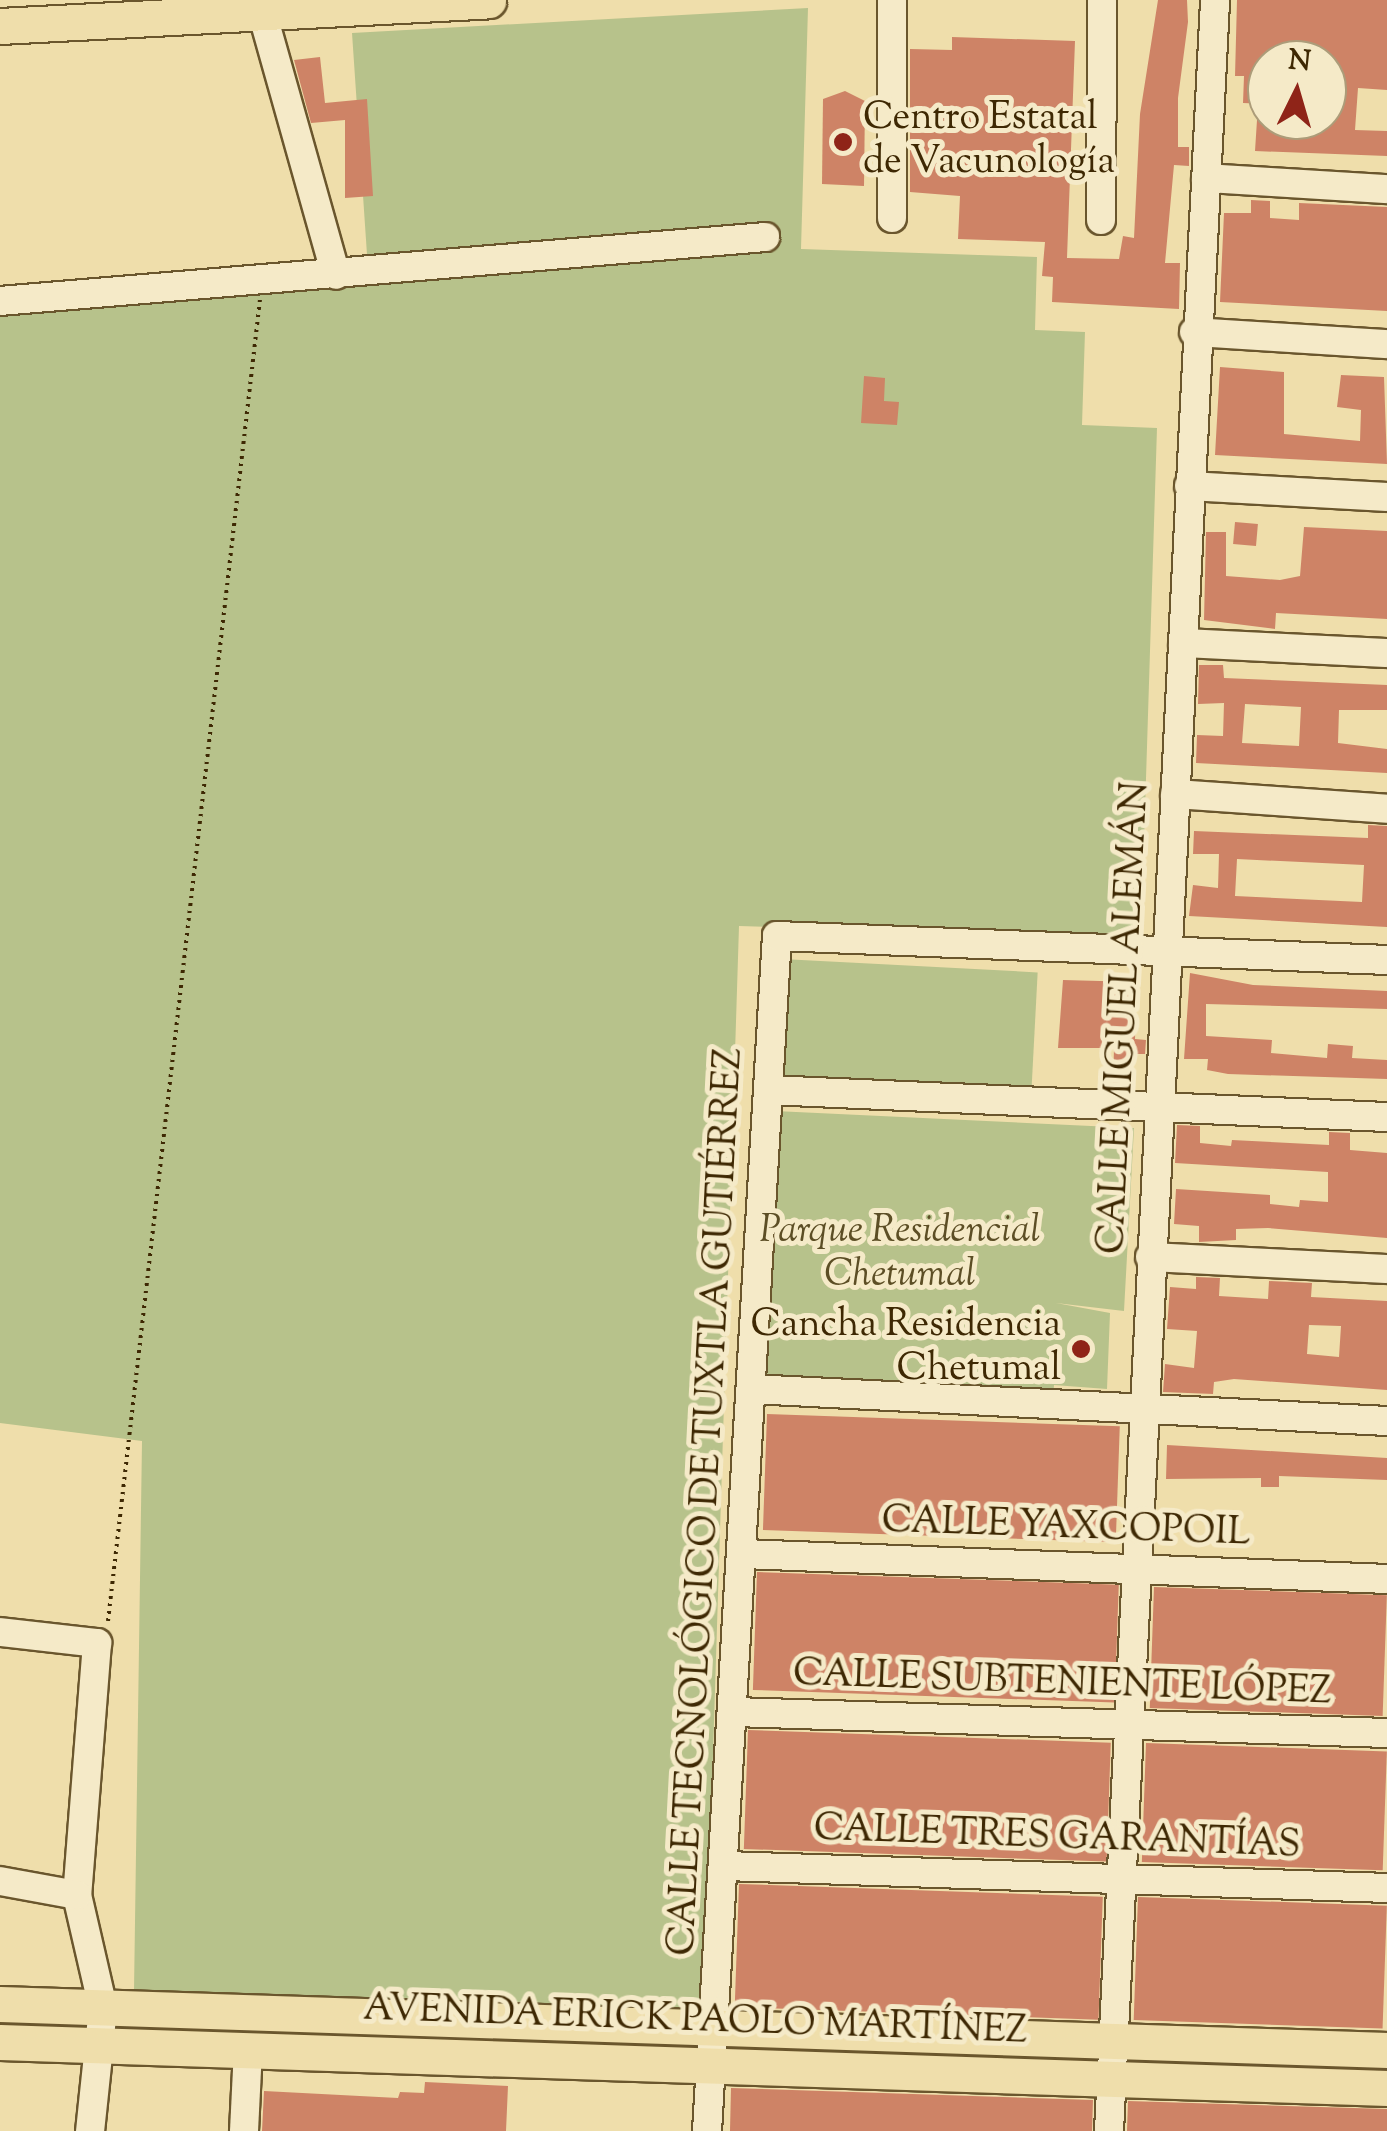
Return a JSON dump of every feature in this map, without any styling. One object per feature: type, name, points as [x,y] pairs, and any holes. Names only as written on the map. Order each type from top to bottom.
[{"type":"main road","points":[[0,26],[255,6],[488,0]]},
{"type":"main road","name":"AVENIDA ERICK PAOLO MARTÍNEZ","points":[[0,2004],[100,1999],[716,2028],[1387,2050]]},
{"type":"main road","name":"AVENIDA ERICK PAOLO MARTÍNEZ","points":[[0,2042],[1387,2088]]},
{"type":"street","points":[[892,0],[892,218]]},
{"type":"street","points":[[1101,220],[1102,0]]},
{"type":"street","name":"CALLE MIGUEL ALEMÁN","points":[[1109,2131],[1176,794],[1194,332],[1215,0]]},
{"type":"street","points":[[255,6],[336,275]]},
{"type":"street","points":[[1206,178],[1387,188]]},
{"type":"street","points":[[0,301],[764,237]]},
{"type":"street","points":[[1194,332],[1387,344]]},
{"type":"street","points":[[1189,486],[1387,497]]},
{"type":"street","points":[[1183,643],[1387,653]]},
{"type":"street","points":[[1176,794],[1387,809]]},
{"type":"street","name":"CALLE TECNOLÓGICO DE TUXTLA GUTIÉRREZ","points":[[708,2131],[777,936],[1166,950]]},
{"type":"street","points":[[1166,950],[1387,960]]},
{"type":"street","points":[[768,1090],[1160,1102],[1387,1116]]},
{"type":"street","points":[[1150,1257],[1387,1269]]},
{"type":"street","points":[[751,1389],[1387,1422]]},
{"type":"street","name":"CALLE YAXCOPOIL","points":[[742,1554],[1387,1579]]},
{"type":"street","points":[[0,1632],[97,1643],[77,1895],[100,1999],[90,2131]]},
{"type":"street","name":"CALLE SUBTENIENTE LÓPEZ","points":[[734,1712],[1387,1733]]},
{"type":"street","name":"CALLE TRES GARANTÍAS","points":[[725,1866],[1120,1875],[1387,1888]]},
{"type":"street","points":[[0,1881],[77,1895]]},
{"type":"street","points":[[0,1987],[100,1999]]},
{"type":"street","points":[[244,2131],[248,2050]]},
{"type":"path","points":[[97,1643],[114,1610],[262,281]]},
{"type":"green space","points":[[808,8],[801,249],[1037,257],[1035,330],[1085,332],[1082,425],[1157,428],[1141,938],[739,926],[705,2009],[134,1991],[142,1441],[0,1423],[0,314],[369,284],[352,33]]},
{"type":"green space","points":[[782,959],[1038,972],[1031,1096],[776,1083]]},
{"type":"green space","name":"Parque Residencial Chetumal","points":[[775,1111],[1134,1128],[1124,1311],[1056,1303],[1110,1313],[1107,1389],[1054,1385],[1053,1400],[757,1384]]},
{"type":"building","points":[[1158,0],[1187,0],[1178,147],[1189,147],[1189,166],[1174,165],[1165,263],[1180,263],[1179,309],[1052,302],[1053,277],[1042,276],[1045,242],[958,239],[960,196],[910,192],[910,49],[952,50],[952,37],[1075,41],[1067,258],[1119,259],[1123,236],[1134,238],[1140,114]]},
{"type":"building","points":[[1237,0],[1387,0],[1387,90],[1358,88],[1355,130],[1387,131],[1387,156],[1255,151],[1256,140],[1347,140],[1347,40],[1247,40],[1247,103],[1243,103],[1244,76],[1235,76]]},
{"type":"building","points":[[320,57],[325,103],[367,99],[373,196],[345,198],[345,120],[311,123],[294,60]]},
{"type":"building","name":"Centro Estatal de Vacunología","points":[[845,91],[865,101],[864,186],[822,184],[823,99]]},
{"type":"building","points":[[1251,200],[1270,201],[1270,218],[1299,220],[1299,203],[1387,207],[1387,311],[1220,302],[1224,213],[1251,213]]},
{"type":"building","points":[[1220,367],[1284,372],[1284,434],[1360,441],[1361,410],[1337,407],[1341,375],[1384,377],[1387,464],[1215,455]]},
{"type":"building","points":[[864,376],[885,378],[884,401],[899,402],[897,425],[861,423]]},
{"type":"building","points":[[1235,522],[1258,524],[1256,546],[1233,544]]},
{"type":"building","points":[[1304,527],[1387,531],[1387,619],[1276,613],[1275,629],[1204,620],[1206,532],[1226,532],[1226,576],[1280,580],[1300,576]]},
{"type":"building","points":[[1199,665],[1223,665],[1224,678],[1387,685],[1387,710],[1339,710],[1338,743],[1387,749],[1387,773],[1196,763],[1197,735],[1223,736],[1224,703],[1198,704]],"holes":[[[1245,704],[1301,707],[1299,746],[1242,743]]]},
{"type":"building","points":[[1368,825],[1387,826],[1387,927],[1189,916],[1193,885],[1218,888],[1219,854],[1193,854],[1194,831],[1368,838]],"holes":[[[1237,859],[1364,865],[1362,902],[1235,896]]]},
{"type":"building","points":[[1190,973],[1253,985],[1387,991],[1387,1009],[1206,1004],[1206,1036],[1272,1040],[1271,1053],[1327,1058],[1328,1044],[1353,1046],[1352,1058],[1387,1060],[1387,1079],[1228,1074],[1207,1070],[1208,1059],[1184,1059]]},
{"type":"building","points":[[1063,980],[1137,982],[1135,1039],[1146,1040],[1145,1054],[1131,1054],[1130,1086],[1113,1085],[1114,1048],[1058,1048]]},
{"type":"building","points":[[1177,1125],[1200,1126],[1200,1143],[1231,1146],[1232,1140],[1329,1145],[1329,1132],[1350,1133],[1350,1150],[1387,1153],[1387,1238],[1268,1228],[1236,1229],[1236,1240],[1199,1242],[1199,1226],[1174,1224],[1176,1189],[1270,1195],[1270,1204],[1299,1207],[1300,1200],[1328,1202],[1328,1172],[1175,1163]]},
{"type":"building","points":[[1196,1277],[1220,1278],[1219,1296],[1268,1299],[1269,1281],[1312,1283],[1311,1297],[1387,1301],[1387,1390],[1234,1379],[1214,1382],[1213,1394],[1163,1392],[1165,1364],[1194,1368],[1197,1331],[1167,1329],[1170,1287],[1196,1289]],"holes":[[[1309,1325],[1341,1326],[1339,1357],[1307,1354]]]},
{"type":"building","points":[[767,1414],[1120,1426],[1116,1542],[763,1530]]},
{"type":"building","points":[[1167,1445],[1387,1458],[1387,1480],[1279,1476],[1279,1487],[1261,1487],[1261,1478],[1166,1479]]},
{"type":"building","points":[[757,1572],[1119,1585],[1115,1703],[753,1690]]},
{"type":"building","points":[[1154,1587],[1387,1595],[1383,1716],[1150,1708]]},
{"type":"building","points":[[748,1730],[1111,1743],[1107,1862],[744,1849]]},
{"type":"building","points":[[1146,1743],[1387,1751],[1383,1870],[1142,1862]]},
{"type":"building","points":[[739,1884],[1103,1897],[1098,2020],[735,2007]]},
{"type":"building","points":[[1138,1897],[1387,1906],[1383,2029],[1134,2020]]},
{"type":"building","points":[[425,2082],[508,2086],[506,2131],[262,2131],[264,2091],[398,2098],[400,2092],[424,2093]]},
{"type":"building","points":[[731,2088],[1093,2100],[1092,2131],[730,2131]]},
{"type":"building","points":[[1128,2101],[1387,2109],[1387,2131],[1127,2131]]},
{"type":"place","name":"Centro Estatal de Vacunología","points":[[843,142]]},
{"type":"place","name":"Cancha Residencia Chetumal","points":[[1081,1349]]}]
